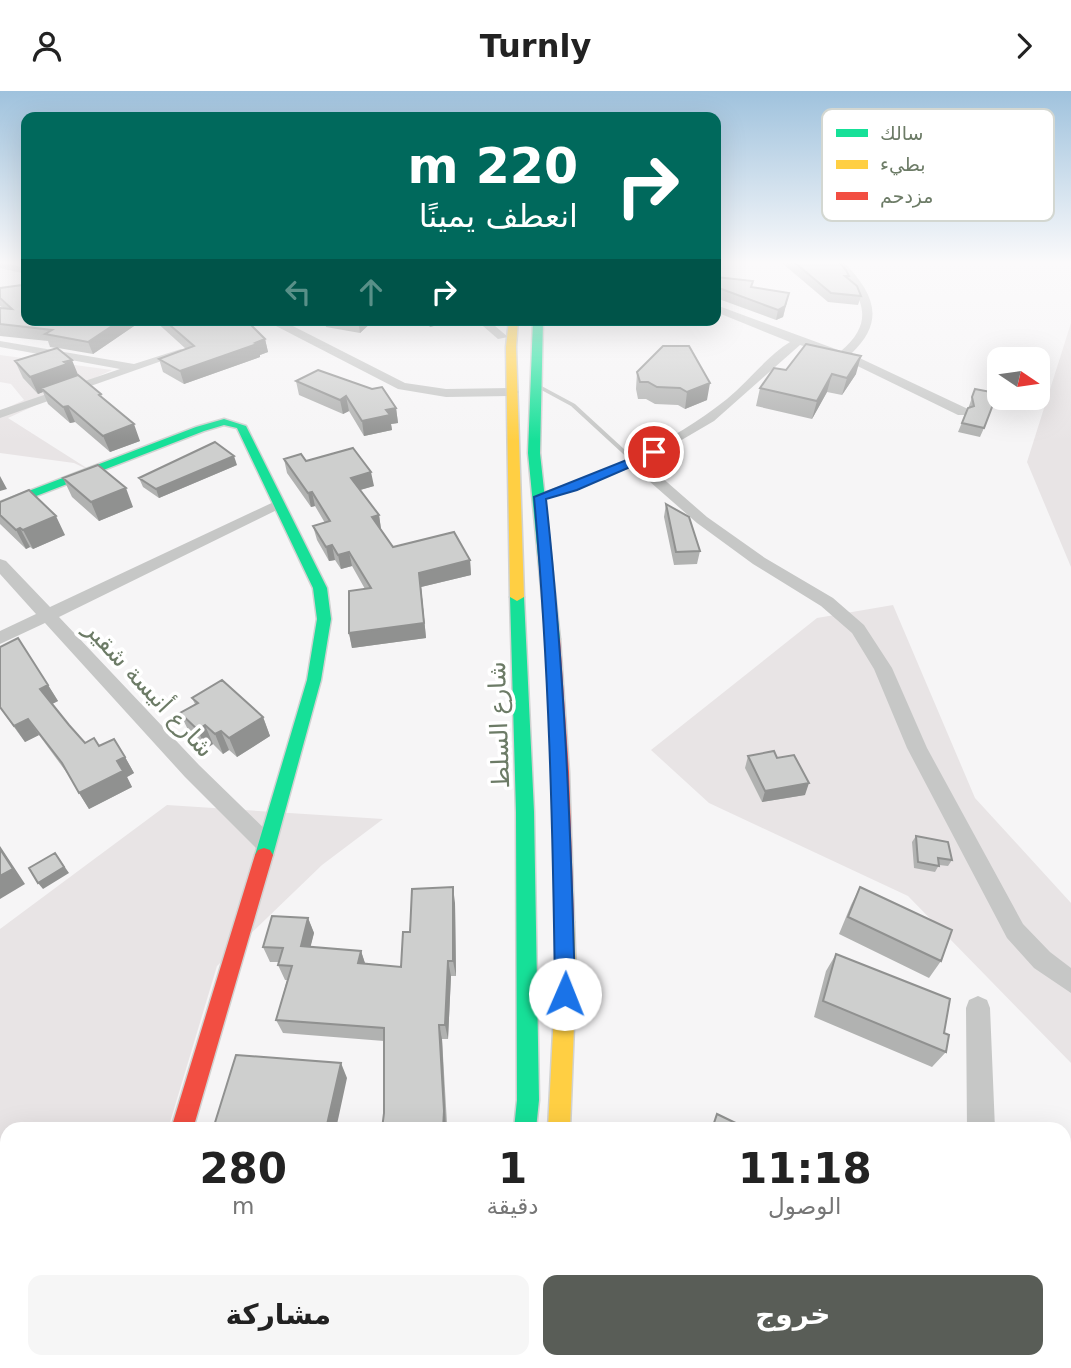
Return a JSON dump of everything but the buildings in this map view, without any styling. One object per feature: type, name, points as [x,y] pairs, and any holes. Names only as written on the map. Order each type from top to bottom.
[{"type":"main road","name":"شارع السلط","points":[[514,326],[513,506],[525,812],[526,1122]]},
{"type":"main road","points":[[538,326],[534,453],[551,611],[561,772],[566,974],[559,1122]]},
{"type":"main road","points":[[538,350],[548,326]]},
{"type":"main road","points":[[502,328],[503,372],[513,387]]},
{"type":"main road","points":[[0,506],[224,422],[241,426],[320,588],[324,619],[314,680],[210,1042],[184,1122]]},
{"type":"street","points":[[750,322],[843,355],[963,412]]},
{"type":"street","points":[[843,355],[860,339],[863,322]]},
{"type":"street","points":[[285,326],[402,386],[446,393],[513,387]]},
{"type":"street","points":[[540,497],[635,462],[677,440],[751,385],[776,357],[799,341]]},
{"type":"street","points":[[0,344],[132,368]]},
{"type":"street","points":[[0,414],[181,352]]},
{"type":"street","points":[[635,462],[702,520],[759,561],[827,602],[858,629],[883,668],[917,748],[1015,931],[1042,960],[1071,982]]},
{"type":"street","points":[[0,638],[278,504]]},
{"type":"street","name":"شارع أنيسة شقير","points":[[0,564],[192,771],[265,843]]},
{"type":"street","points":[[978,1007],[981,1122]]},
{"type":"lane","points":[[536,385],[573,405],[635,462]]},
{"type":"shaded area","points":[[1071,323],[1071,567],[1027,462],[1043,410],[1050,410],[1050,389]]},
{"type":"shaded area","points":[[0,355],[112,370],[8,418],[93,472],[74,463],[0,453],[0,411],[24,400],[11,384],[0,382]]},
{"type":"shaded area","points":[[893,605],[975,798],[1071,903],[1071,1063],[908,896],[709,803],[651,750],[817,618]]},
{"type":"shaded area","points":[[167,805],[383,819],[322,865],[217,966],[170,1122],[0,1122],[0,929]]},
{"type":"traffic: fast","points":[[538,326],[534,453],[553,639]]},
{"type":"traffic: fast","points":[[0,506],[200,429],[224,422],[241,426],[320,588],[324,619],[314,680],[264,855]]},
{"type":"traffic: fast","points":[[517,597],[525,812],[528,1100],[526,1122]]},
{"type":"traffic: slow","points":[[513,326],[511,347],[517,597]]},
{"type":"traffic: slow","points":[[559,1122],[566,974],[565,922]]},
{"type":"traffic: jam","points":[[553,639],[561,772],[565,922]]},
{"type":"traffic: jam","points":[[184,1122],[264,855]]},
{"type":"route","points":[[565,994],[561,772],[551,611],[540,497],[573,487],[654,452]]}]
